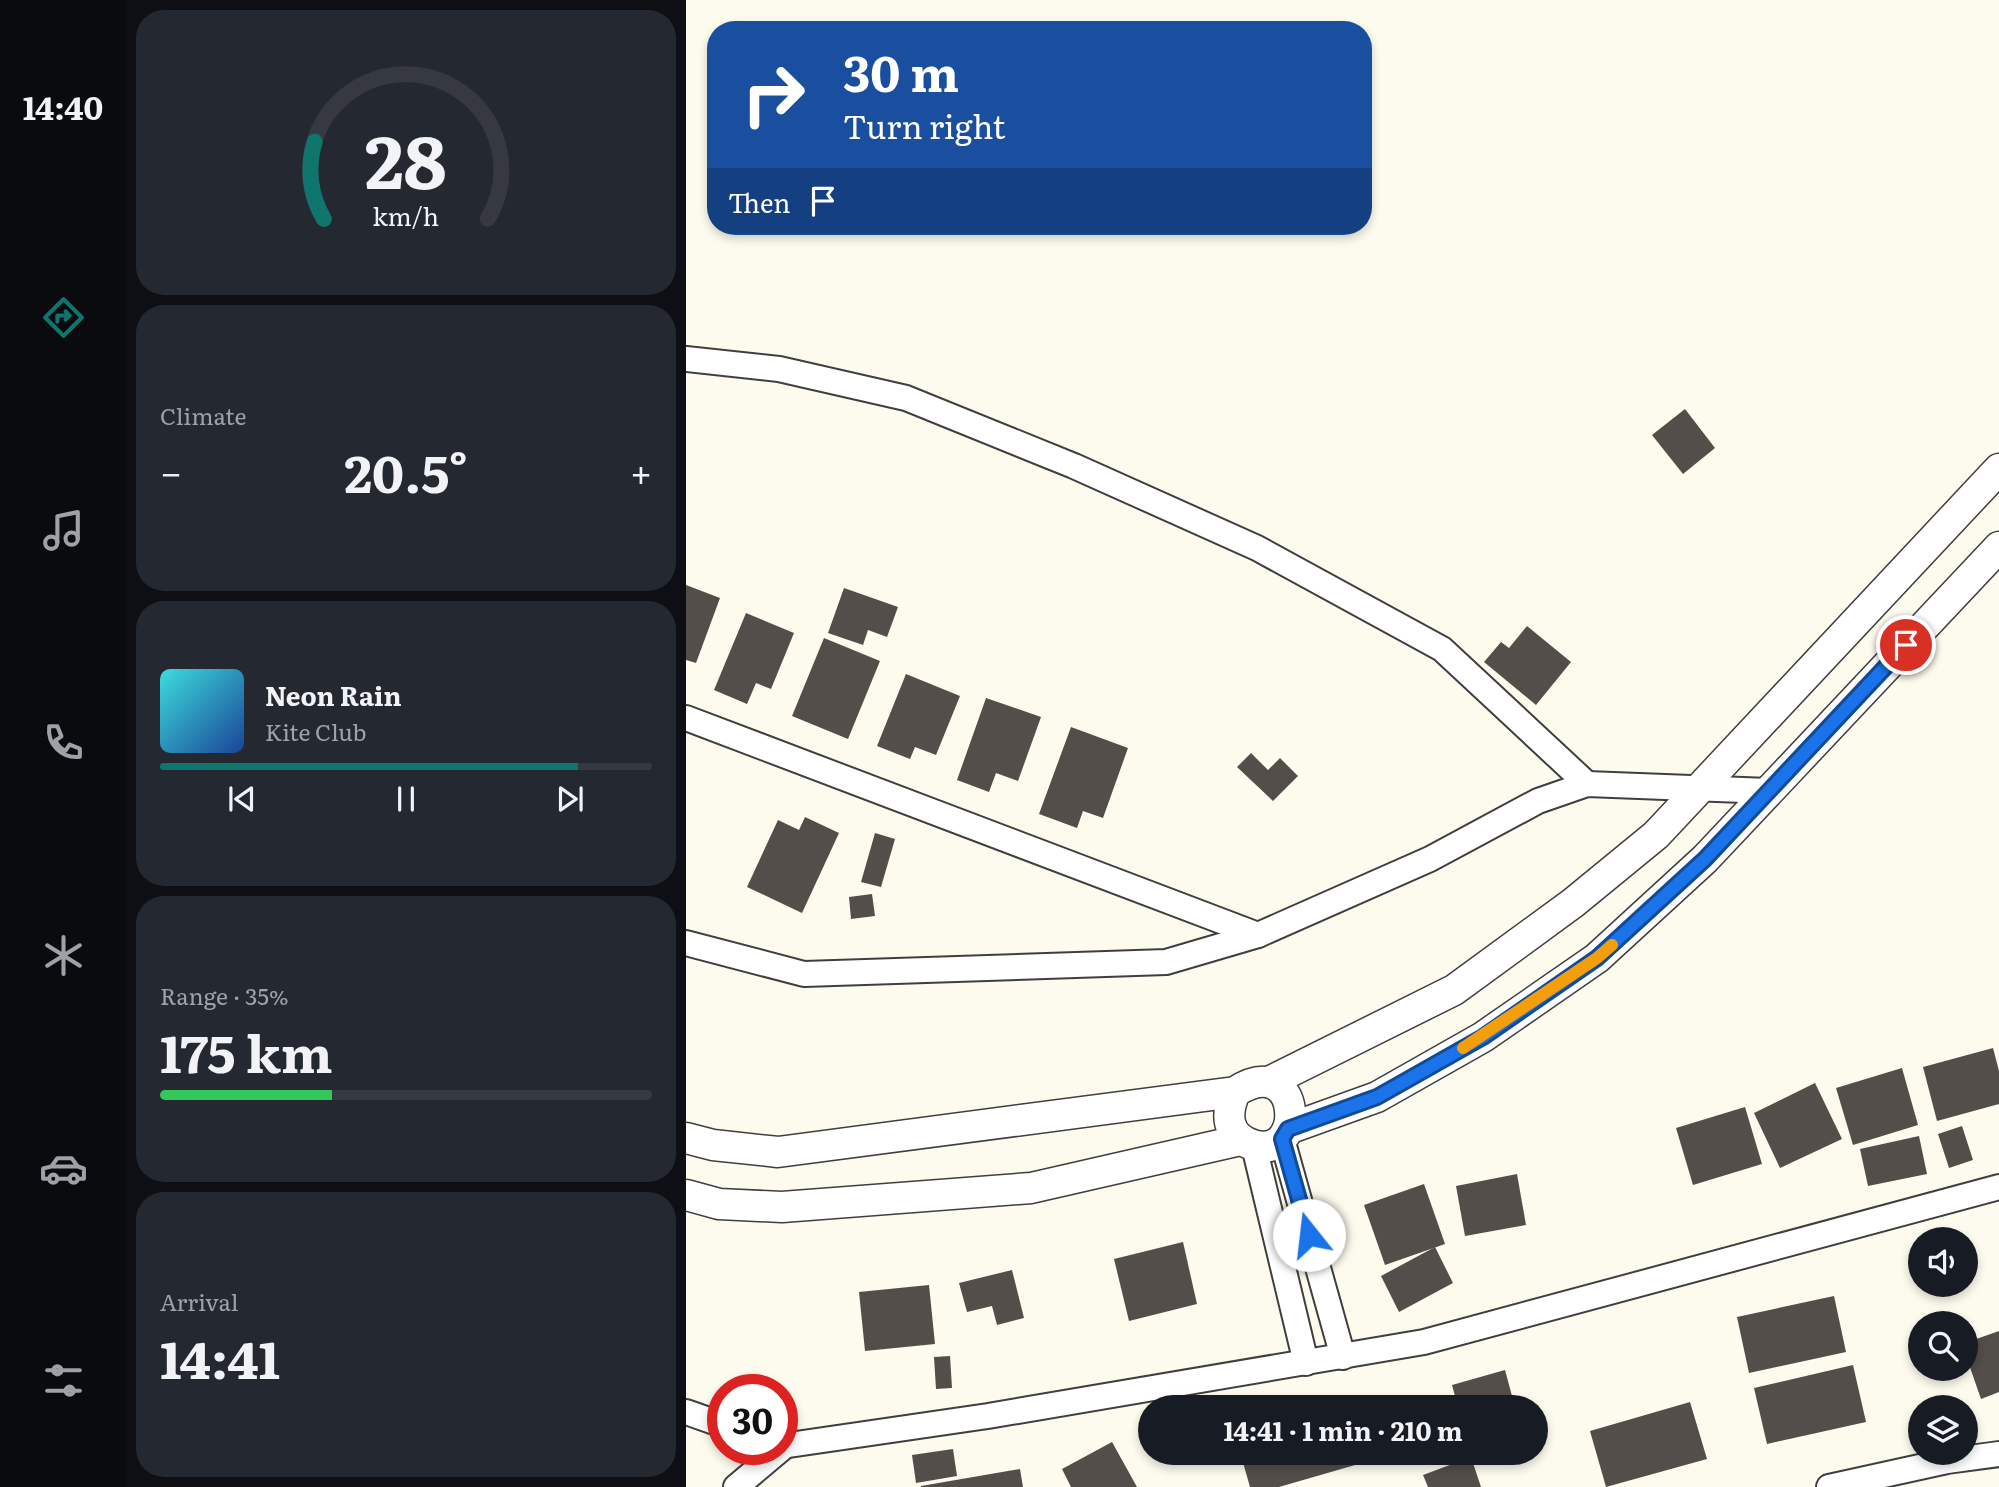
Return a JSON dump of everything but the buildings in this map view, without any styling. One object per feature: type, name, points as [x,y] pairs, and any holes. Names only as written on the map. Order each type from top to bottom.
[{"type":"street","points":[[686,359],[779,369],[906,398],[1074,466],[1257,548],[1443,649],[1587,784]]},
{"type":"street","points":[[686,1138],[713,1145],[778,1152],[1235,1091],[1250,1082],[1269,1082],[1454,990],[1604,878],[1656,835],[1999,469]]},
{"type":"street","points":[[686,1195],[719,1204],[782,1207],[1031,1188],[1267,1138],[1377,1097],[1483,1037],[1597,958],[1705,859],[1999,547]]},
{"type":"street","points":[[686,718],[1258,935]]},
{"type":"street","points":[[686,943],[804,974],[1166,962],[1258,935],[1430,859],[1538,801],[1587,784],[1769,791]]},
{"type":"street","points":[[1267,1138],[1292,1110],[1285,1092],[1269,1082]]},
{"type":"street","points":[[1235,1091],[1228,1108],[1230,1126],[1267,1138]]},
{"type":"street","points":[[1267,1138],[1343,1357]]},
{"type":"street","points":[[1267,1138],[1306,1363]]},
{"type":"street","points":[[798,1446],[1424,1342],[1999,1187]]},
{"type":"street","points":[[686,1412],[707,1419]]},
{"type":"street","points":[[1829,1487],[1947,1461],[1999,1454]]},
{"type":"street","points":[[737,1487],[762,1465]]},
{"type":"slow traffic","points":[[1463,1048],[1483,1037],[1612,945]]},
{"type":"route","points":[[1309,1235],[1282,1139],[1288,1129],[1377,1097],[1483,1037],[1597,958],[1705,859],[1906,645]]}]
